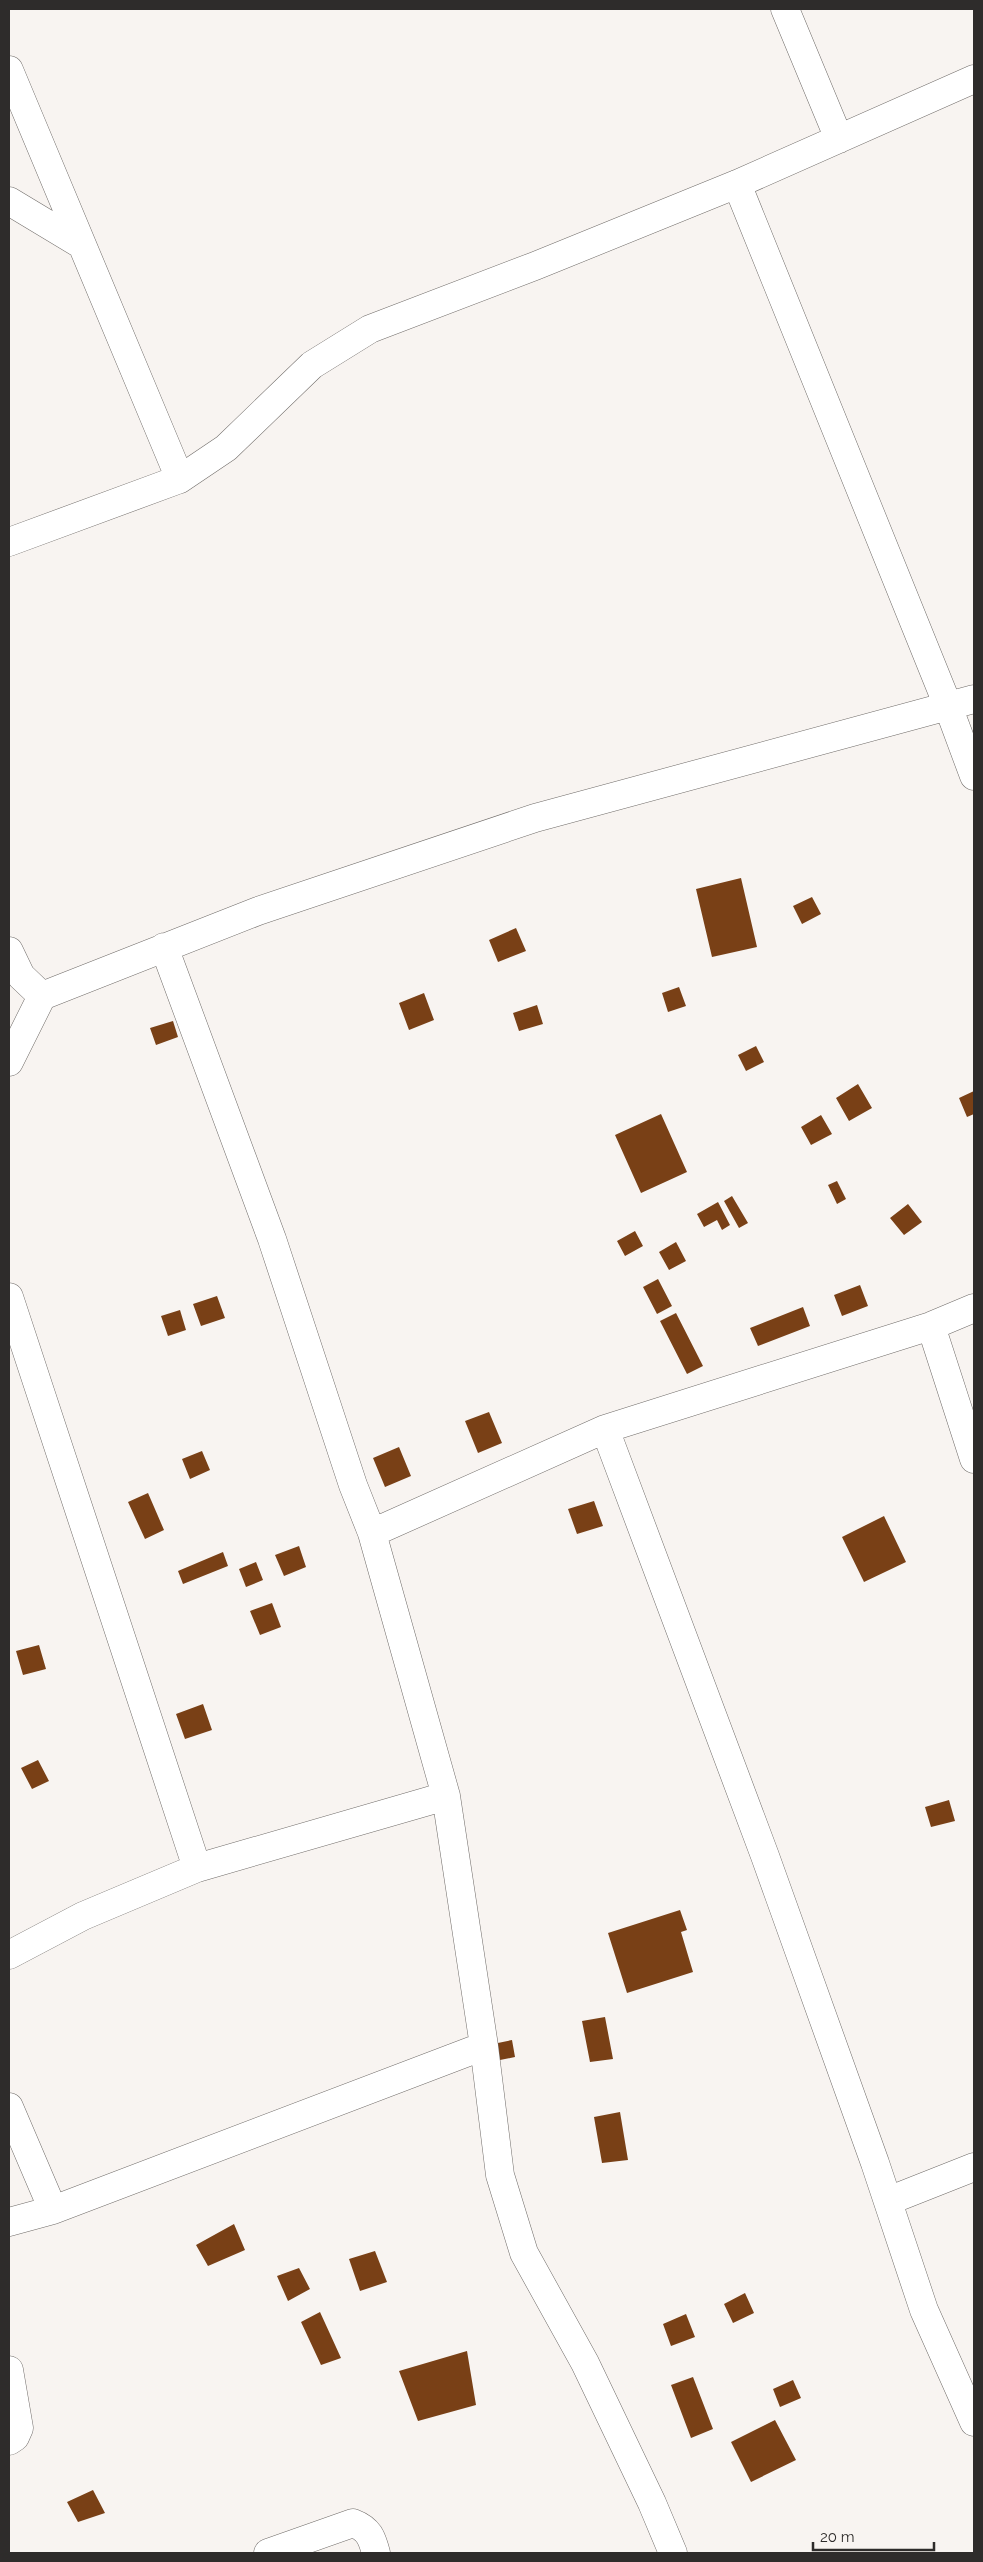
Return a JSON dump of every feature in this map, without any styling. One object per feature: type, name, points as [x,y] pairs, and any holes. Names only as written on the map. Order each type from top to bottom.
[{"type":"street","points":[[785,9],[839,139]]},
{"type":"street","points":[[9,70],[180,479]]},
{"type":"street","points":[[9,542],[180,479],[226,448],[312,365],[370,329],[535,266],[736,184],[974,79]]},
{"type":"street","points":[[736,184],[948,706],[974,776]]},
{"type":"street","points":[[9,200],[82,245]]},
{"type":"street","points":[[9,1062],[42,996],[258,911],[535,818],[974,699]]},
{"type":"street","points":[[164,948],[272,1239],[353,1485],[372,1534],[446,1796],[484,2046],[500,2175],[524,2253],[584,2363],[652,2503],[673,2553]]},
{"type":"street","points":[[9,950],[21,976],[42,996]]},
{"type":"street","points":[[9,1297],[197,1868]]},
{"type":"street","points":[[372,1534],[605,1429],[931,1326],[974,1308]]},
{"type":"street","points":[[931,1326],[974,1459]]},
{"type":"street","points":[[605,1429],[762,1847],[888,2201],[924,2310],[974,2422]]},
{"type":"street","points":[[9,1955],[83,1916],[197,1868],[446,1796]]},
{"type":"street","points":[[9,2222],[53,2210],[484,2046]]},
{"type":"street","points":[[9,2106],[53,2210]]},
{"type":"street","points":[[888,2201],[974,2167]]},
{"type":"street","points":[[9,2370],[18,2428],[15,2437],[9,2441]]},
{"type":"street","points":[[268,2553],[353,2523],[363,2527],[369,2533],[376,2553]]},
{"type":"building","points":[[741,878],[757,947],[712,957],[696,889]]},
{"type":"building","points":[[812,897],[821,914],[802,924],[793,906]]},
{"type":"building","points":[[516,928],[526,951],[498,962],[489,940]]},
{"type":"building","points":[[679,987],[686,1006],[668,1012],[662,993]]},
{"type":"building","points":[[424,993],[434,1020],[409,1030],[399,1003]]},
{"type":"building","points":[[537,1005],[543,1024],[519,1031],[513,1013]]},
{"type":"building","points":[[173,1021],[178,1037],[156,1045],[150,1028]]},
{"type":"building","points":[[756,1046],[764,1062],[746,1071],[738,1055]]},
{"type":"building","points":[[858,1084],[872,1108],[849,1121],[836,1098]]},
{"type":"building","points":[[974,1091],[974,1114],[967,1117],[959,1098]]},
{"type":"building","points":[[661,1114],[687,1172],[641,1193],[615,1135]]},
{"type":"building","points":[[821,1115],[832,1134],[811,1145],[801,1127]]},
{"type":"building","points":[[837,1181],[846,1199],[837,1204],[828,1185]]},
{"type":"building","points":[[732,1196],[748,1223],[739,1228],[724,1201]]},
{"type":"building","points":[[718,1202],[730,1225],[722,1230],[717,1220],[704,1227],[697,1214]]},
{"type":"building","points":[[908,1204],[922,1222],[904,1235],[890,1218]]},
{"type":"building","points":[[635,1231],[643,1246],[625,1256],[617,1241]]},
{"type":"building","points":[[676,1242],[686,1261],[669,1270],[659,1252]]},
{"type":"building","points":[[658,1279],[672,1306],[657,1314],[643,1287]]},
{"type":"building","points":[[860,1285],[868,1306],[842,1316],[834,1295]]},
{"type":"building","points":[[217,1296],[225,1318],[201,1326],[193,1304]]},
{"type":"building","points":[[803,1307],[810,1326],[758,1346],[750,1328]]},
{"type":"building","points":[[180,1310],[186,1330],[168,1336],[161,1316]]},
{"type":"building","points":[[676,1313],[703,1366],[687,1374],[660,1321]]},
{"type":"building","points":[[489,1412],[502,1443],[478,1453],[465,1421]]},
{"type":"building","points":[[399,1447],[411,1476],[385,1487],[373,1458]]},
{"type":"building","points":[[202,1451],[210,1470],[190,1479],[182,1459]]},
{"type":"building","points":[[148,1493],[164,1530],[145,1539],[128,1502]]},
{"type":"building","points":[[594,1501],[603,1526],[577,1534],[568,1509]]},
{"type":"building","points":[[884,1516],[906,1562],[864,1582],[842,1537]]},
{"type":"building","points":[[299,1546],[306,1567],[284,1576],[275,1555]]},
{"type":"building","points":[[223,1552],[228,1566],[183,1584],[178,1571]]},
{"type":"building","points":[[256,1562],[263,1580],[246,1587],[239,1569]]},
{"type":"building","points":[[272,1603],[281,1627],[260,1635],[250,1611]]},
{"type":"building","points":[[39,1645],[46,1669],[23,1675],[16,1651]]},
{"type":"building","points":[[203,1704],[212,1730],[185,1739],[176,1714]]},
{"type":"building","points":[[38,1760],[49,1781],[32,1789],[21,1768]]},
{"type":"building","points":[[949,1800],[955,1821],[931,1827],[925,1807]]},
{"type":"building","points":[[680,1910],[687,1930],[681,1932],[693,1972],[627,1993],[608,1933]]},
{"type":"building","points":[[605,2017],[613,2059],[590,2062],[582,2021]]},
{"type":"building","points":[[512,2040],[515,2057],[495,2061],[493,2044]]},
{"type":"building","points":[[620,2112],[628,2160],[602,2163],[594,2117]]},
{"type":"building","points":[[234,2224],[245,2250],[208,2266],[196,2245]]},
{"type":"building","points":[[375,2251],[387,2282],[360,2291],[349,2259]]},
{"type":"building","points":[[299,2268],[310,2289],[288,2301],[277,2276]]},
{"type":"building","points":[[745,2293],[754,2313],[733,2323],[724,2304]]},
{"type":"building","points":[[320,2312],[341,2358],[321,2365],[301,2322]]},
{"type":"building","points":[[686,2314],[695,2337],[671,2346],[663,2324]]},
{"type":"building","points":[[467,2351],[476,2405],[418,2421],[399,2371]]},
{"type":"building","points":[[693,2377],[713,2429],[691,2438],[671,2385]]},
{"type":"building","points":[[793,2380],[801,2398],[780,2407],[773,2389]]},
{"type":"building","points":[[775,2420],[796,2460],[751,2482],[731,2442]]},
{"type":"building","points":[[93,2490],[105,2513],[78,2522],[67,2502]]}]
